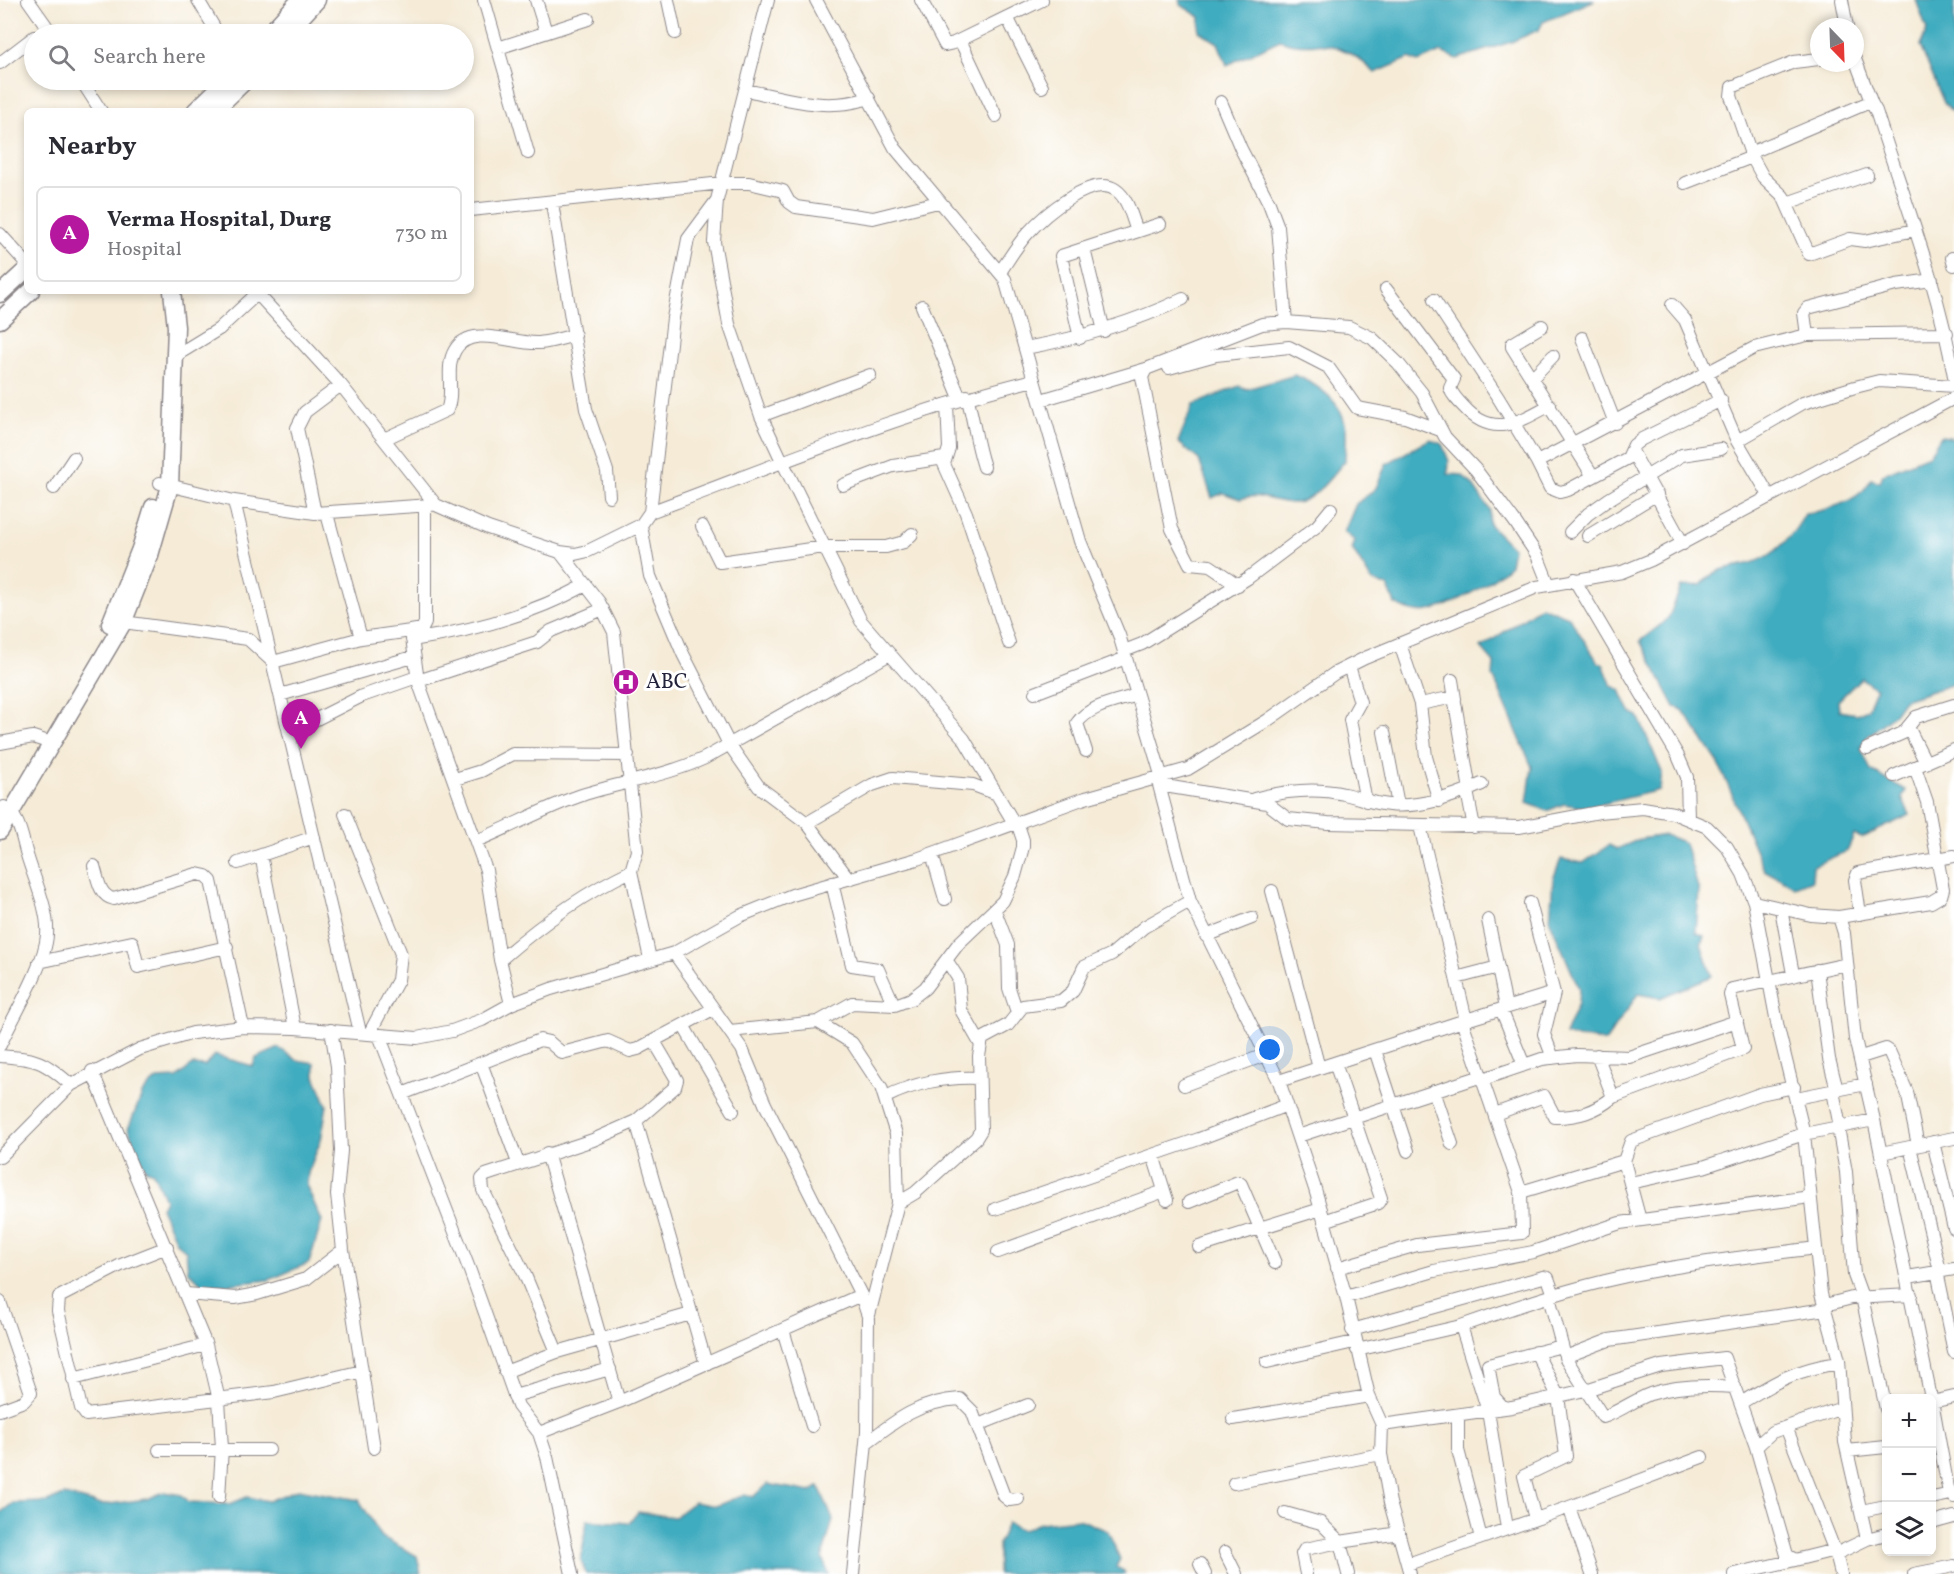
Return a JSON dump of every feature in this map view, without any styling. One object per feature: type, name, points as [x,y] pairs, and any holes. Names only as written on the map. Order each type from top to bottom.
[{"type":"main road","points":[[278,24],[300,0]]},
{"type":"main road","points":[[295,24],[317,0]]},
{"type":"main road","points":[[198,108],[217,90]]},
{"type":"main road","points":[[217,108],[235,90]]},
{"type":"main road","points":[[0,294],[24,272]]},
{"type":"main road","points":[[0,320],[28,294]]},
{"type":"main road","points":[[162,294],[166,357],[165,484]]},
{"type":"main road","points":[[0,831],[4,810],[118,621],[150,555],[165,484],[175,356],[176,327],[172,294]]},
{"type":"street","points":[[198,0],[212,24]]},
{"type":"street","points":[[484,0],[528,153]]},
{"type":"street","points":[[536,0],[546,33]]},
{"type":"street","points":[[668,0],[675,33]]},
{"type":"street","points":[[730,1031],[818,1022],[852,1003],[894,1005],[911,999],[925,988],[959,943],[994,911],[1009,891],[1020,858],[1023,840],[1016,823],[964,739],[861,621],[761,416],[729,324],[714,242],[717,200],[768,0]]},
{"type":"street","points":[[816,0],[895,148],[1005,279],[1080,541],[1125,655],[1137,695],[1161,781],[1190,901],[1279,1081],[1323,1215],[1346,1298],[1354,1341],[1369,1396],[1382,1425],[1381,1454],[1409,1569],[1507,1528],[1702,1457]]},
{"type":"street","points":[[921,0],[945,45],[1042,0]]},
{"type":"street","points":[[1842,0],[1845,18]]},
{"type":"street","points":[[31,2],[40,24]]},
{"type":"street","points":[[1007,17],[1042,87]]},
{"type":"street","points":[[498,48],[588,19]]},
{"type":"street","points":[[960,40],[996,116]]},
{"type":"street","points":[[0,63],[24,46]]},
{"type":"street","points":[[1810,60],[1794,62],[1732,87],[1731,96],[1751,155],[1763,177],[1780,191],[1810,255],[1850,238],[1865,241],[1915,230]]},
{"type":"street","points":[[1860,72],[1932,280],[1947,333],[1954,376]]},
{"type":"street","points":[[87,90],[99,108]]},
{"type":"street","points":[[746,90],[819,106],[851,104],[869,98]]},
{"type":"street","points":[[1221,102],[1278,227],[1286,322]]},
{"type":"street","points":[[1685,183],[1865,104],[1872,104]]},
{"type":"street","points":[[1787,203],[1866,176]]},
{"type":"street","points":[[474,210],[722,183],[767,187],[783,191],[789,202],[796,207],[873,218],[938,202]]},
{"type":"street","points":[[1000,272],[1037,225],[1073,196],[1090,187],[1102,185],[1115,190],[1124,198],[1137,231]]},
{"type":"street","points":[[165,484],[234,501],[321,513],[430,506],[560,552],[575,554],[588,551],[640,525],[650,512],[673,318],[688,239],[717,200]]},
{"type":"street","points":[[552,203],[586,409],[607,471],[609,496]]},
{"type":"street","points":[[1080,338],[1060,258],[1160,224]]},
{"type":"street","points":[[0,234],[24,261]]},
{"type":"street","points":[[1084,249],[1104,331]]},
{"type":"street","points":[[1807,335],[1804,313],[1808,308],[1881,289],[1932,280]]},
{"type":"street","points":[[1386,289],[1454,379],[1450,388],[1451,392],[1468,411],[1487,424],[1514,424],[1550,405]]},
{"type":"street","points":[[175,356],[219,329],[255,294]]},
{"type":"street","points":[[259,294],[341,385],[384,439],[430,506],[425,623],[422,629],[412,635]]},
{"type":"street","points":[[1025,348],[1104,331],[1184,299]]},
{"type":"street","points":[[1434,300],[1554,491],[1568,490],[1628,458],[1634,445],[1642,439],[1721,400]]},
{"type":"street","points":[[1672,305],[1685,320],[1737,441],[1770,497]]},
{"type":"street","points":[[922,306],[964,397],[976,429],[974,437],[984,467]]},
{"type":"street","points":[[1144,373],[1234,333],[1262,324],[1286,322],[1349,327],[1372,338],[1398,363],[1422,393],[1440,430],[1476,470],[1515,522],[1537,555],[1549,585]]},
{"type":"street","points":[[1542,326],[1512,344],[1593,476]]},
{"type":"street","points":[[1537,462],[1709,374],[1754,348],[1807,335],[1947,333]]},
{"type":"street","points":[[384,439],[447,410],[452,356],[457,347],[466,341],[486,337],[538,343],[575,335]]},
{"type":"street","points":[[1582,338],[1614,423]]},
{"type":"street","points":[[1041,400],[1216,355],[1289,347],[1328,367],[1357,408],[1405,417],[1440,430]]},
{"type":"street","points":[[1533,376],[1553,356]]},
{"type":"street","points":[[1144,373],[1158,467],[1178,543],[1190,564],[1210,566],[1238,585]]},
{"type":"street","points":[[761,416],[870,375]]},
{"type":"street","points":[[650,512],[877,426],[964,397],[1034,380]]},
{"type":"street","points":[[1737,441],[1803,403],[1871,383],[1909,382],[1954,386]]},
{"type":"street","points":[[341,385],[305,412],[297,428],[321,513],[361,638]]},
{"type":"street","points":[[1161,781],[1212,757],[1348,666],[1537,586],[1622,572],[1683,544],[1888,430],[1954,398]]},
{"type":"street","points":[[947,404],[950,448],[944,458],[948,474],[966,513],[1009,643]]},
{"type":"street","points":[[1570,532],[1602,504],[1682,455],[1721,449]]},
{"type":"street","points":[[1632,451],[1683,544]]},
{"type":"street","points":[[54,488],[74,458]]},
{"type":"street","points":[[843,484],[893,466],[944,458]]},
{"type":"street","points":[[1588,536],[1656,494]]},
{"type":"street","points":[[234,501],[314,837],[369,1034],[402,1094],[514,1396],[527,1420],[539,1433],[548,1457],[572,1574]]},
{"type":"street","points":[[1035,693],[1125,655],[1238,585],[1317,526],[1331,509]]},
{"type":"street","points":[[640,525],[650,576],[683,654],[729,744],[759,787],[807,823],[849,879]]},
{"type":"street","points":[[702,526],[716,559],[720,562],[824,547],[886,547],[904,542],[912,534]]},
{"type":"street","points":[[560,552],[603,609],[614,633],[618,653],[637,851],[631,871],[650,960]]},
{"type":"street","points":[[1574,579],[1678,756],[1687,777],[1688,819]]},
{"type":"street","points":[[273,662],[361,638],[440,635],[532,611],[586,585]]},
{"type":"street","points":[[290,733],[362,696],[537,642],[551,631],[603,609]]},
{"type":"street","points":[[118,621],[248,639],[273,662]]},
{"type":"street","points":[[412,635],[413,657],[418,679],[486,870],[500,960],[511,1004]]},
{"type":"street","points":[[1400,644],[1420,704],[1426,757],[1439,801]]},
{"type":"street","points":[[476,841],[578,796],[630,780],[678,770],[890,654]]},
{"type":"street","points":[[280,695],[413,657]]},
{"type":"street","points":[[1348,666],[1360,702],[1350,720],[1366,801]]},
{"type":"street","points":[[1452,680],[1473,788],[1474,827]]},
{"type":"street","points":[[1086,751],[1077,723],[1082,716],[1090,710],[1137,695]]},
{"type":"street","points":[[1420,704],[1452,696],[1455,699]]},
{"type":"street","points":[[1867,749],[1903,733],[1916,717],[1954,705]]},
{"type":"street","points":[[1754,902],[1781,909],[1839,917],[1935,901],[1943,889],[1920,765],[1908,727]]},
{"type":"street","points":[[1384,732],[1398,805]]},
{"type":"street","points":[[0,743],[22,737],[47,741]]},
{"type":"street","points":[[1893,776],[1954,750]]},
{"type":"street","points":[[455,779],[481,771],[513,754],[628,755]]},
{"type":"street","points":[[807,823],[872,785],[893,778],[908,777],[973,785],[997,794]]},
{"type":"street","points":[[0,1156],[71,1085],[92,1071],[140,1049],[193,1033],[243,1027],[331,1030],[417,1038],[452,1031],[483,1020],[511,1004],[674,953],[757,908],[932,854],[1129,784],[1161,781],[1267,803],[1288,819],[1328,823],[1519,827],[1599,812],[1642,808],[1673,813],[1707,827],[1727,847],[1743,874],[1754,902],[1803,1134],[1821,1294],[1839,1363],[1847,1450],[1867,1539]]},
{"type":"street","points":[[1250,800],[1281,791],[1310,791],[1343,794],[1366,801],[1398,805],[1439,801],[1473,788]]},
{"type":"street","points":[[0,1045],[39,962],[47,936],[45,917],[19,827],[4,810]]},
{"type":"street","points":[[345,813],[401,954],[398,980],[369,1034]]},
{"type":"street","points":[[1337,1268],[1417,1245],[1522,1233],[1521,1192],[1464,1021],[1420,826]]},
{"type":"street","points":[[238,863],[314,837]]},
{"type":"street","points":[[932,854],[945,899]]},
{"type":"street","points":[[261,855],[295,1028]]},
{"type":"street","points":[[1860,914],[1855,880],[1858,873],[1937,857],[1954,856]]},
{"type":"street","points":[[94,866],[102,892],[107,898],[114,899],[197,874],[206,876],[215,892],[243,1027]]},
{"type":"street","points":[[500,960],[537,927],[574,901],[631,871]]},
{"type":"street","points":[[832,883],[851,963],[855,967],[878,969],[894,1005]]},
{"type":"street","points":[[1272,891],[1319,1068]]},
{"type":"street","points":[[898,1203],[915,1193],[976,1138],[981,1130],[979,1078],[982,1039],[1008,1025],[1023,1006],[1061,1001],[1073,991],[1084,968],[1112,954],[1144,927],[1190,901]]},
{"type":"street","points":[[1530,903],[1554,993],[1544,1034],[1553,1058]]},
{"type":"street","points":[[1781,909],[1793,974]]},
{"type":"street","points":[[994,911],[1008,945],[1009,988],[1017,1012]]},
{"type":"street","points":[[1839,917],[1847,964],[1855,1039],[1861,1057],[1908,1276],[1930,1394]]},
{"type":"street","points":[[1206,936],[1252,918]]},
{"type":"street","points":[[1488,920],[1504,1008],[1524,1065]]},
{"type":"street","points":[[39,962],[132,942],[138,967],[227,947]]},
{"type":"street","points":[[674,953],[742,1049],[765,1104],[861,1295],[868,1316]]},
{"type":"street","points":[[947,961],[958,978],[963,1016],[981,1045]]},
{"type":"street","points":[[1495,1114],[1544,1096],[1555,1117],[1580,1115],[1602,1107],[1613,1098],[1743,1049],[1730,991],[1769,979],[1847,964]]},
{"type":"street","points":[[1456,978],[1497,967]]},
{"type":"street","points":[[1817,970],[1846,1172],[1852,1264],[1863,1297],[1884,1394]]},
{"type":"street","points":[[1279,1081],[1554,993]]},
{"type":"street","points":[[402,1094],[540,1040],[549,1042],[562,1053],[609,1041],[630,1051],[713,1010]]},
{"type":"street","points":[[1298,1136],[1434,1091],[1524,1065],[1553,1058],[1597,1055],[1629,1057],[1737,1021]]},
{"type":"street","points":[[818,1022],[852,1043],[886,1097],[896,1134],[898,1203],[868,1316],[866,1443],[853,1574]]},
{"type":"street","points":[[683,1025],[733,1111]]},
{"type":"street","points":[[331,1030],[337,1065],[341,1151],[337,1194],[343,1251],[374,1448]]},
{"type":"street","points":[[557,1352],[482,1184],[486,1175],[547,1153],[593,1140],[636,1121],[675,1087],[677,1080],[654,1041]]},
{"type":"street","points":[[1861,1057],[1886,1049],[1889,1051],[1907,1092],[1914,1146],[1954,1352]]},
{"type":"street","points":[[1375,1050],[1408,1151]]},
{"type":"street","points":[[1184,1085],[1265,1055]]},
{"type":"street","points":[[1597,1055],[1613,1098]]},
{"type":"street","points":[[0,1056],[36,1059],[49,1065],[71,1085]]},
{"type":"street","points":[[481,1063],[518,1164]]},
{"type":"street","points":[[1199,1247],[1261,1228],[1378,1203],[1381,1198],[1335,1063]]},
{"type":"street","points":[[92,1071],[206,1345],[219,1400],[222,1448],[219,1497]]},
{"type":"street","points":[[886,1097],[912,1087],[940,1081],[979,1078]]},
{"type":"street","points":[[1640,1220],[1624,1161],[1631,1141],[1760,1094],[1835,1090],[1866,1084]]},
{"type":"street","points":[[1434,1091],[1452,1144]]},
{"type":"street","points":[[995,1209],[1153,1155],[1287,1105]]},
{"type":"street","points":[[1630,1183],[1703,1167],[1803,1134],[1874,1120]]},
{"type":"street","points":[[636,1121],[706,1364]]},
{"type":"street","points":[[1881,1153],[1954,1138]]},
{"type":"street","points":[[1933,1142],[1954,1228]]},
{"type":"street","points":[[547,1153],[619,1402]]},
{"type":"street","points":[[998,1252],[1165,1195],[1153,1155]]},
{"type":"street","points":[[1521,1192],[1624,1161]]},
{"type":"street","points":[[1189,1202],[1238,1182],[1241,1184],[1275,1263]]},
{"type":"street","points":[[1346,1298],[1434,1271],[1533,1252],[1620,1223],[1803,1198],[1810,1191]]},
{"type":"street","points":[[167,1247],[121,1264],[59,1297],[57,1311],[73,1379],[81,1408],[90,1417],[274,1392],[362,1371]]},
{"type":"street","points":[[1354,1341],[1461,1326],[1551,1296],[1624,1276],[1683,1265],[1816,1248]]},
{"type":"street","points":[[186,1294],[235,1299],[257,1294],[306,1279],[343,1251]]},
{"type":"street","points":[[1908,1276],[1954,1269]]},
{"type":"street","points":[[1267,1362],[1354,1341],[1543,1277],[1548,1278],[1564,1352],[1603,1417],[1650,1394],[1667,1390],[1710,1385],[1736,1387]]},
{"type":"street","points":[[539,1433],[619,1402],[861,1295]]},
{"type":"street","points":[[1504,1408],[1494,1397],[1488,1365],[1536,1352],[1564,1352],[1630,1336],[1722,1326],[1826,1307],[1863,1297],[1911,1295]]},
{"type":"street","points":[[0,1302],[31,1393],[24,1401],[0,1410]]},
{"type":"street","points":[[505,1371],[557,1352],[691,1314]]},
{"type":"street","points":[[1461,1326],[1488,1411],[1507,1528]]},
{"type":"street","points":[[783,1330],[812,1426]]},
{"type":"street","points":[[73,1379],[206,1345]]},
{"type":"street","points":[[1535,1519],[1524,1476],[1566,1456],[1558,1396],[1536,1352]]},
{"type":"street","points":[[1382,1425],[1504,1408],[1587,1389],[1661,1366],[1724,1358],[1756,1447],[1787,1556],[1795,1560]]},
{"type":"street","points":[[1741,1403],[1783,1377],[1816,1366],[1839,1363]]},
{"type":"street","points":[[514,1396],[610,1370]]},
{"type":"street","points":[[1233,1419],[1369,1396]]},
{"type":"street","points":[[1936,1400],[1954,1397]]},
{"type":"street","points":[[866,1443],[910,1411],[948,1400],[964,1401],[978,1425],[1004,1496],[1010,1500],[1018,1499]]},
{"type":"street","points":[[978,1425],[1028,1405]]},
{"type":"street","points":[[1756,1447],[1772,1432],[1842,1408]]},
{"type":"street","points":[[1458,1415],[1458,1450],[1481,1538]]},
{"type":"street","points":[[1786,1427],[1836,1554],[1841,1574]]},
{"type":"street","points":[[1936,1446],[1953,1495],[1936,1497]]},
{"type":"street","points":[[1847,1450],[1882,1447]]},
{"type":"street","points":[[159,1450],[222,1448],[268,1450]]},
{"type":"street","points":[[1234,1483],[1381,1454]]},
{"type":"street","points":[[1569,1507],[1592,1574]]},
{"type":"street","points":[[1861,1511],[1882,1507]]},
{"type":"street","points":[[1285,1512],[1322,1523],[1340,1542],[1348,1574]]},
{"type":"street","points":[[1936,1522],[1954,1517]]},
{"type":"street","points":[[1306,1574],[1302,1554],[1305,1549],[1399,1533]]},
{"type":"street","points":[[1734,1574],[1827,1551],[1836,1554],[1867,1539],[1882,1535]]},
{"type":"street","points":[[1225,1552],[1236,1574]]},
{"type":"street","points":[[1914,1574],[1954,1566]]},
{"type":"water","points":[[1179,0],[1595,0],[1543,22],[1539,30],[1511,42],[1457,59],[1441,52],[1418,62],[1410,58],[1375,73],[1355,56],[1338,48],[1295,44],[1280,40],[1227,65],[1218,43],[1199,31],[1200,17],[1181,5]]},
{"type":"water","points":[[1916,0],[1954,0],[1954,114],[1944,103],[1920,46],[1927,30]]},
{"type":"water","points":[[1295,375],[1326,393],[1338,407],[1346,427],[1345,461],[1316,493],[1295,503],[1254,496],[1240,499],[1223,493],[1212,498],[1199,460],[1178,442],[1193,405],[1239,386],[1247,389]]},
{"type":"water","points":[[1941,436],[1954,438],[1954,684],[1904,700],[1894,714],[1866,738],[1861,748],[1871,771],[1906,790],[1902,798],[1910,815],[1862,838],[1854,835],[1847,851],[1813,866],[1812,880],[1795,887],[1764,870],[1718,762],[1683,710],[1675,707],[1640,641],[1668,619],[1681,587],[1701,585],[1718,571],[1751,563],[1768,556],[1783,544],[1805,514],[1852,499],[1866,487],[1871,479],[1880,482],[1883,474],[1929,455]],"holes":[[[1861,678],[1876,689],[1868,709],[1856,714],[1839,711],[1838,701]]]},
{"type":"water","points":[[1430,439],[1442,444],[1449,461],[1448,474],[1462,475],[1472,484],[1490,510],[1489,524],[1513,548],[1510,565],[1467,596],[1441,608],[1415,612],[1395,604],[1388,587],[1372,581],[1352,549],[1355,541],[1344,532],[1356,504],[1376,488],[1386,464]]},
{"type":"water","points":[[1541,606],[1569,617],[1598,662],[1603,664],[1612,686],[1620,690],[1630,712],[1638,716],[1662,772],[1660,790],[1586,808],[1564,804],[1547,811],[1527,803],[1532,767],[1493,676],[1494,663],[1481,648]]},
{"type":"water","points":[[1665,835],[1685,843],[1699,891],[1696,932],[1704,936],[1701,944],[1712,976],[1660,998],[1638,994],[1605,1042],[1565,1035],[1578,1003],[1579,989],[1550,921],[1553,879],[1561,859],[1583,863],[1609,845],[1617,849],[1640,839]]},
{"type":"water","points":[[279,1048],[297,1060],[315,1063],[315,1076],[327,1105],[321,1140],[308,1173],[307,1187],[322,1221],[309,1263],[269,1280],[205,1287],[188,1271],[186,1251],[176,1242],[161,1208],[165,1200],[153,1172],[145,1169],[128,1129],[143,1092],[157,1079],[177,1078],[192,1065],[205,1066],[214,1055],[253,1066],[256,1058]]},
{"type":"water","points":[[767,1484],[811,1492],[819,1486],[833,1520],[822,1558],[829,1574],[586,1574],[581,1560],[587,1520],[629,1523],[638,1512],[674,1517],[694,1502],[716,1506],[745,1494],[753,1497]]},
{"type":"water","points":[[298,1489],[359,1500],[382,1537],[417,1556],[421,1574],[0,1574],[0,1513],[13,1503],[47,1502],[64,1495],[102,1505],[147,1499],[164,1492],[182,1495],[189,1502],[230,1504],[247,1497],[269,1501]]},
{"type":"water","points":[[1079,1519],[1108,1531],[1120,1559],[1116,1567],[1125,1574],[998,1574],[998,1544],[1007,1523],[1023,1530],[1040,1523]]},
{"type":"place","name":"ABC","points":[[626,682]]},
{"type":"place","name":"Verma Hospital, Durg","points":[[301,749]]}]
